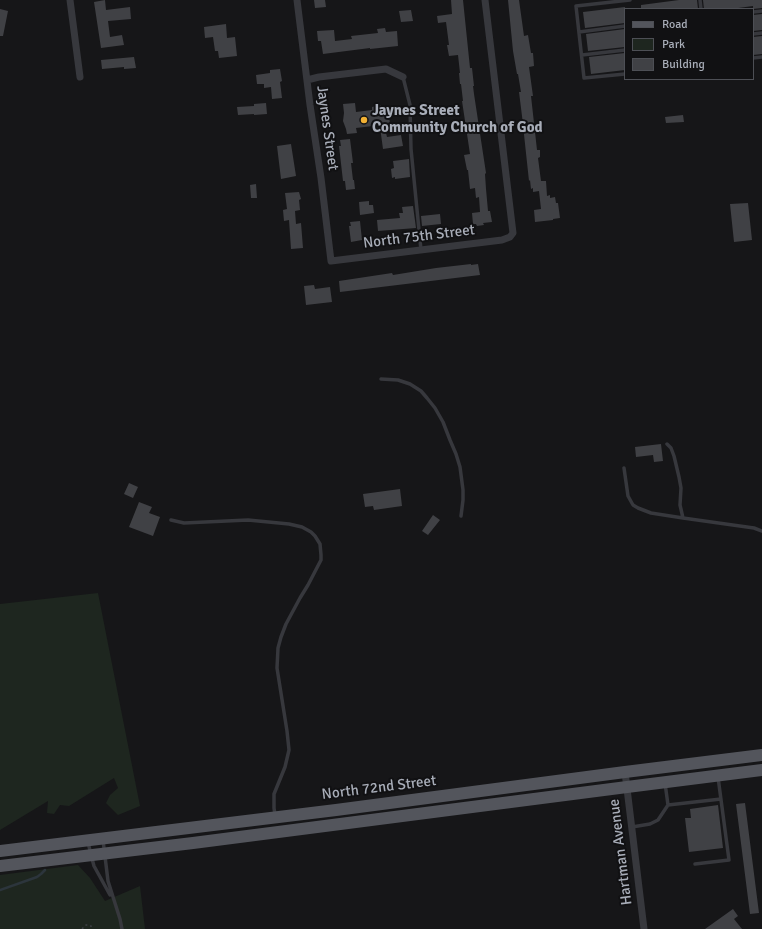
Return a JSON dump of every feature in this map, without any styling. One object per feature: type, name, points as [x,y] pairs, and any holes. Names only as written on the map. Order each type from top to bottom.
[{"type":"main road","name":"North 72nd Street","points":[[0,851],[762,755]]},
{"type":"main road","name":"North 72nd Street","points":[[0,866],[193,843],[762,770]]},
{"type":"street","points":[[70,0],[80,77]]},
{"type":"street","name":"Jaynes Street","points":[[297,0],[306,80],[321,178],[331,261]]},
{"type":"street","name":"North 75th Street","points":[[331,261],[502,240],[510,237],[513,233],[485,0]]},
{"type":"street","points":[[306,80],[319,77],[386,69],[403,77]]},
{"type":"street","name":"Hartman Avenue","points":[[625,772],[644,929]]},
{"type":"lane","points":[[624,74],[584,78],[576,6],[630,0]]},
{"type":"lane","points":[[579,32],[624,26]]},
{"type":"lane","points":[[582,55],[624,50]]},
{"type":"lane","points":[[403,77],[410,104],[411,149],[421,250]]},
{"type":"lane","points":[[381,380],[398,380],[415,387],[427,398],[440,417],[460,467],[463,490],[461,516]]},
{"type":"lane","points":[[667,444],[671,448],[674,456],[679,477],[680,505],[683,518]]},
{"type":"lane","points":[[624,468],[628,496],[633,505],[638,508],[650,513],[754,528],[762,531]]},
{"type":"lane","points":[[171,520],[184,523],[248,520],[289,524],[307,529],[315,536],[320,544],[321,560],[286,624],[278,648],[277,668],[287,731],[288,750],[285,767],[274,794],[275,817]]},
{"type":"lane","points":[[695,864],[729,860],[718,776]]},
{"type":"lane","points":[[631,827],[650,824],[658,820],[668,805],[665,782]]},
{"type":"lane","points":[[668,805],[721,799]]},
{"type":"lane","points":[[102,839],[108,882],[113,900]]},
{"type":"lane","points":[[88,841],[90,855],[99,876],[118,911],[122,929]]},
{"type":"path","points":[[82,929],[86,925],[91,926],[91,929]]},
{"type":"green space","points":[[98,593],[140,806],[118,815],[106,803],[110,795],[118,788],[114,778],[69,806],[60,805],[54,814],[47,813],[48,801],[0,830],[0,604]]},
{"type":"green space","points":[[78,865],[90,878],[105,901],[140,886],[145,929],[0,929],[0,875]]},
{"type":"building","points":[[105,0],[106,10],[130,7],[131,19],[108,21],[110,37],[122,35],[124,45],[101,48],[94,2]]},
{"type":"building","points":[[314,0],[325,0],[326,7],[315,8]]},
{"type":"building","points":[[451,0],[463,0],[470,68],[472,68],[474,94],[486,173],[488,211],[490,211],[492,222],[483,223],[484,225],[477,226],[476,224],[473,224],[472,213],[480,212],[479,197],[476,198],[475,188],[470,189],[468,170],[464,155],[470,154],[462,101],[458,55],[449,56],[446,22],[438,23],[437,16],[452,14]]},
{"type":"building","points":[[508,0],[519,0],[524,36],[528,35],[531,53],[533,53],[534,66],[529,67],[537,150],[540,150],[540,157],[538,158],[541,181],[546,181],[547,196],[550,195],[550,198],[555,197],[556,203],[558,203],[560,218],[553,220],[535,222],[534,210],[541,209],[539,191],[533,192],[533,188],[531,189],[530,180],[529,181],[519,92],[521,92],[513,51]]},
{"type":"building","points":[[679,0],[697,0],[698,8],[641,8],[641,5]]},
{"type":"building","points":[[703,0],[762,0],[762,8],[754,9],[753,6],[738,8],[704,8]]},
{"type":"building","points":[[625,7],[624,23],[585,28],[583,12]]},
{"type":"building","points":[[0,9],[8,11],[3,36],[0,36]]},
{"type":"building","points":[[411,10],[413,21],[401,22],[399,11]]},
{"type":"building","points":[[762,14],[762,30],[754,31],[754,15]]},
{"type":"building","points":[[226,24],[227,38],[235,37],[237,56],[219,58],[218,51],[215,51],[213,37],[205,38],[204,27]]},
{"type":"building","points":[[385,28],[386,32],[397,31],[398,46],[323,54],[321,41],[318,41],[317,31],[334,30],[335,41],[352,39],[351,36],[378,33],[377,29]]},
{"type":"building","points":[[624,29],[624,47],[588,51],[586,34]]},
{"type":"building","points":[[762,36],[762,54],[754,55],[754,37]]},
{"type":"building","points":[[624,53],[624,70],[591,74],[589,57]]},
{"type":"building","points":[[134,57],[136,68],[124,69],[124,67],[102,69],[101,60]]},
{"type":"building","points":[[280,69],[282,98],[272,99],[271,87],[264,88],[264,84],[257,84],[256,75],[270,73],[270,70]]},
{"type":"building","points":[[266,103],[267,114],[238,115],[237,107],[254,106],[254,104]]},
{"type":"building","points":[[355,103],[356,112],[372,110],[372,107],[381,105],[384,108],[388,107],[390,124],[384,125],[387,137],[401,135],[403,146],[383,149],[380,127],[373,128],[373,126],[356,128],[357,133],[347,134],[343,121],[343,104]]},
{"type":"building","points":[[683,115],[684,122],[666,123],[665,117]]},
{"type":"building","points":[[350,139],[353,163],[351,163],[355,189],[346,190],[345,181],[343,181],[339,146],[341,146],[340,140]]},
{"type":"building","points":[[291,144],[296,176],[281,179],[277,146]]},
{"type":"building","points":[[409,159],[410,177],[392,178],[391,169],[394,168],[393,161]]},
{"type":"building","points":[[256,184],[257,198],[251,198],[250,185]]},
{"type":"building","points":[[299,192],[301,199],[299,200],[300,210],[295,211],[296,224],[301,223],[303,248],[291,249],[289,220],[284,221],[283,210],[287,209],[285,193]]},
{"type":"building","points":[[369,201],[369,205],[373,205],[374,213],[360,215],[359,202]]},
{"type":"building","points":[[748,203],[752,240],[734,242],[730,204]]},
{"type":"building","points":[[413,206],[416,228],[378,231],[377,220],[400,218],[399,213],[403,213],[402,207]]},
{"type":"building","points":[[440,214],[441,224],[422,226],[421,216]]},
{"type":"building","points":[[360,221],[362,240],[351,242],[350,222]]},
{"type":"building","points":[[478,264],[480,275],[340,292],[339,281]]},
{"type":"building","points":[[314,285],[315,289],[330,287],[332,302],[306,305],[304,286]]},
{"type":"building","points":[[661,444],[663,461],[654,462],[653,455],[636,457],[635,447]]},
{"type":"building","points":[[129,483],[138,487],[133,498],[124,494]]},
{"type":"building","points":[[400,489],[402,506],[374,510],[373,506],[365,507],[363,494]]},
{"type":"building","points":[[139,502],[152,507],[149,513],[160,517],[153,536],[129,527]]},
{"type":"building","points":[[433,515],[440,520],[428,535],[422,531]]},
{"type":"building","points":[[745,803],[759,913],[750,914],[736,804]]},
{"type":"building","points":[[718,805],[723,848],[689,852],[685,818],[691,818],[690,809]]},
{"type":"building","points":[[733,909],[738,916],[734,919],[742,929],[705,929]]},
{"type":"waterway","points":[[0,890],[37,877],[45,870]]},
{"type":"place","name":"Jaynes Street Community Church of God","points":[[364,120]]}]
